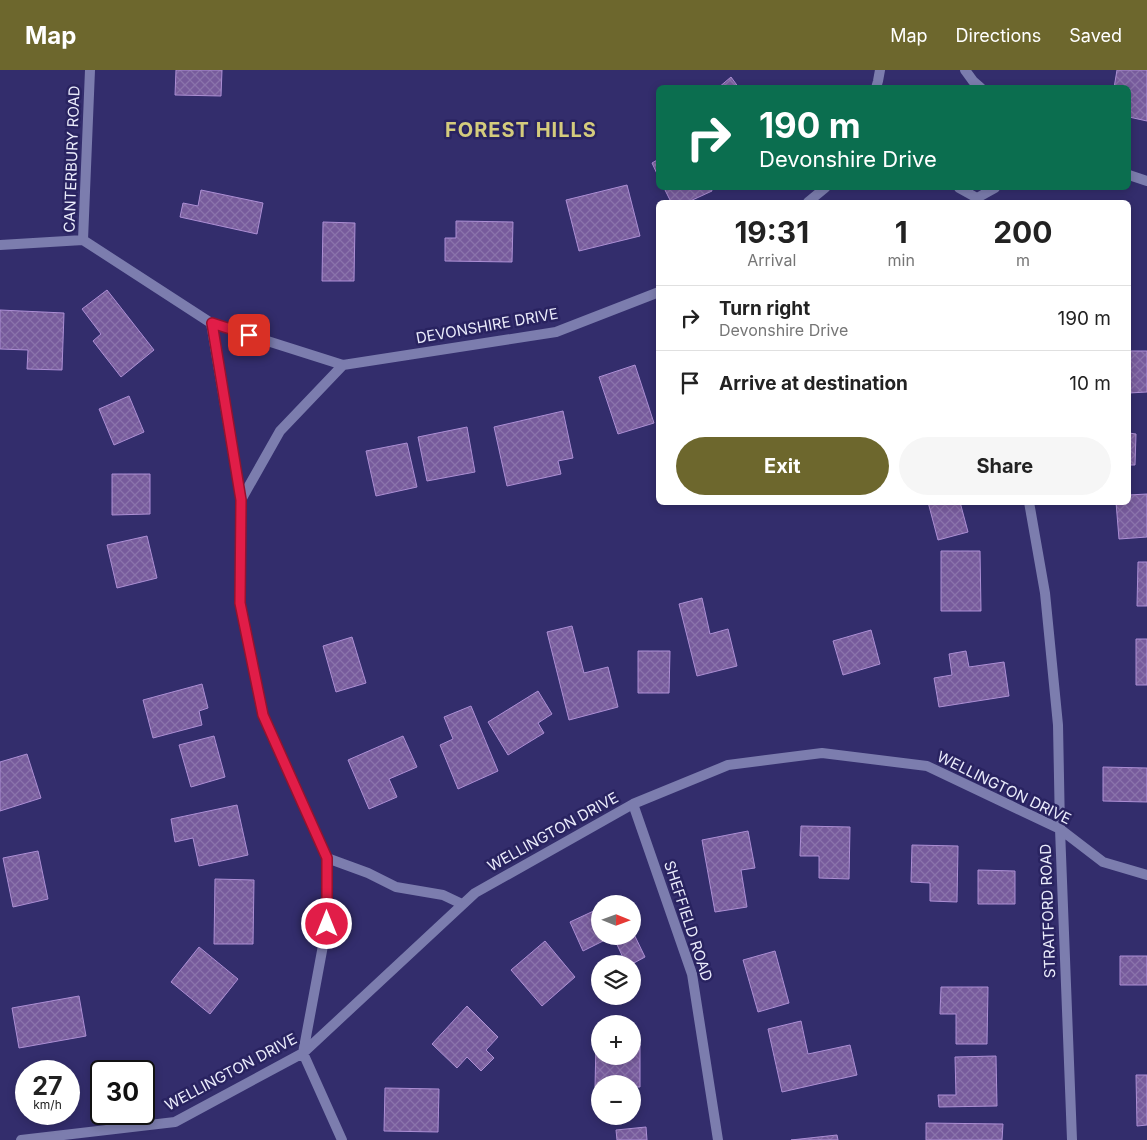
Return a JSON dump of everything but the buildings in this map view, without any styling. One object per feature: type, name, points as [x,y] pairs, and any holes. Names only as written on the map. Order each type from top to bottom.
[{"type":"street","name":"CANTERBURY ROAD","points":[[90,70],[84,240],[212,323]]},
{"type":"street","points":[[877,85],[880,70]]},
{"type":"street","points":[[965,70],[978,85]]},
{"type":"street","points":[[1131,175],[1147,181]]},
{"type":"street","points":[[810,200],[823,190]]},
{"type":"street","points":[[962,190],[978,200],[992,190]]},
{"type":"street","points":[[0,245],[84,240]]},
{"type":"street","name":"DEVONSHIRE DRIVE","points":[[212,323],[344,365],[556,332],[656,293]]},
{"type":"street","points":[[212,323],[241,500],[240,603],[263,715],[327,858],[327,924],[303,1053],[342,1140]]},
{"type":"street","points":[[241,500],[280,431],[344,365]]},
{"type":"street","name":"STRATFORD ROAD","points":[[1030,505],[1045,593],[1057,716],[1072,1140]]},
{"type":"street","name":"WELLINGTON DRIVE","points":[[21,1140],[175,1122],[303,1053],[474,893],[634,804],[728,766],[822,753],[927,766],[1060,829],[1103,862],[1147,875]]},
{"type":"street","name":"SHEFFIELD ROAD","points":[[634,804],[692,974],[718,1140]]},
{"type":"street","points":[[327,858],[368,873],[396,887],[443,896],[462,904]]},
{"type":"district","name":"FOREST HILLS","points":[[521,130]]},
{"type":"route","points":[[249,335],[212,323],[241,500],[240,603],[263,715],[327,858],[327,924]]}]
